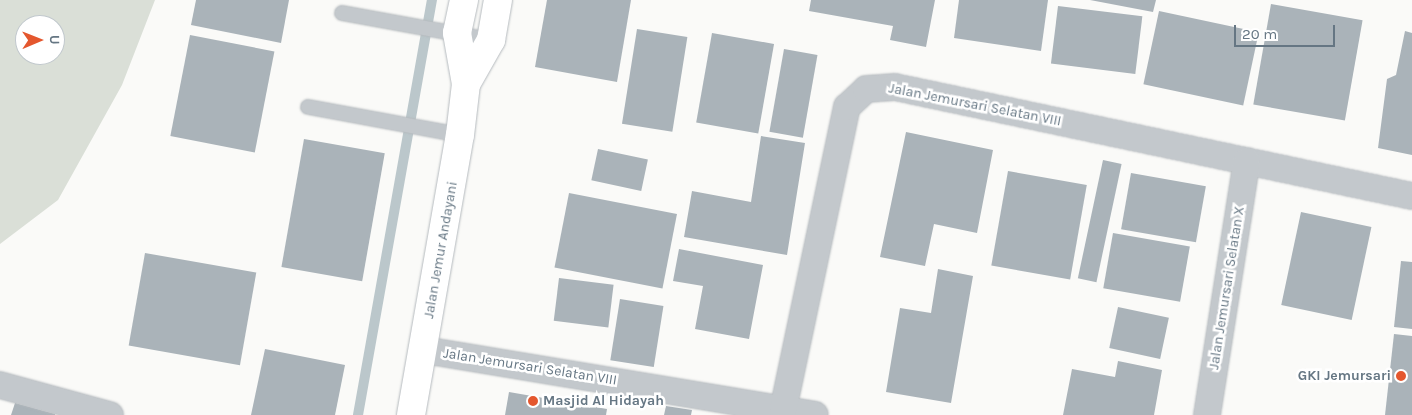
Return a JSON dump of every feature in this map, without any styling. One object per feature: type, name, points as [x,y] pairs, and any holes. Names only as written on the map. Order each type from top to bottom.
[{"type":"main road","name":"Jalan Jemur Andayani","points":[[464,0],[450,32],[466,84]]},
{"type":"main road","name":"Jalan Jemur Andayani","points":[[411,415],[424,350],[460,135],[466,84],[491,40],[498,0]]},
{"type":"street","name":"Jalan Jemursari Selatan VIII","points":[[783,410],[847,107],[866,90],[895,87],[1412,196]]},
{"type":"street","name":"Jalan Jemursari Selatan X","points":[[1207,415],[1247,161]]},
{"type":"street","name":"Jalan Jemursari Selatan VIII","points":[[424,350],[815,415]]},
{"type":"street","points":[[0,385],[110,415]]},
{"type":"lane","points":[[342,12],[491,40]]},
{"type":"lane","points":[[308,106],[396,125],[460,135]]},
{"type":"shaded area","points":[[0,0],[155,0],[122,85],[58,200],[0,244]]},
{"type":"building","points":[[196,0],[289,0],[281,43],[191,25]]},
{"type":"building","points":[[547,0],[631,0],[617,82],[535,67]]},
{"type":"building","points":[[811,0],[935,0],[926,47],[890,40],[893,26],[809,11]]},
{"type":"building","points":[[959,0],[1048,0],[1041,51],[954,38]]},
{"type":"building","points":[[1090,0],[1156,0],[1153,12]]},
{"type":"building","points":[[1271,4],[1363,20],[1345,121],[1253,104]]},
{"type":"building","points":[[1058,6],[1142,16],[1135,74],[1051,64]]},
{"type":"building","points":[[1159,11],[1259,32],[1243,106],[1143,84]]},
{"type":"building","points":[[637,29],[687,37],[672,132],[622,124]]},
{"type":"building","points":[[1405,31],[1412,33],[1412,155],[1378,148],[1387,79],[1396,75]]},
{"type":"building","points":[[712,33],[774,44],[758,134],[696,123]]},
{"type":"building","points":[[190,35],[274,51],[255,153],[170,136]]},
{"type":"building","points":[[784,49],[817,55],[803,138],[769,132]]},
{"type":"building","points":[[906,132],[993,150],[977,233],[934,224],[925,266],[880,257]]},
{"type":"building","points":[[761,136],[805,143],[787,255],[684,237],[692,191],[751,202]]},
{"type":"building","points":[[304,139],[385,153],[362,281],[281,267]]},
{"type":"building","points":[[598,149],[648,160],[641,191],[591,180]]},
{"type":"building","points":[[1103,160],[1122,164],[1096,282],[1078,278]]},
{"type":"building","points":[[1008,171],[1087,185],[1070,279],[991,266]]},
{"type":"building","points":[[1131,173],[1206,186],[1196,242],[1121,229]]},
{"type":"building","points":[[569,193],[677,214],[662,289],[554,268]]},
{"type":"building","points":[[1301,212],[1371,227],[1352,320],[1281,305]]},
{"type":"building","points":[[1113,233],[1190,247],[1180,302],[1103,288]]},
{"type":"building","points":[[679,249],[763,265],[749,339],[695,329],[703,286],[673,281]]},
{"type":"building","points":[[145,253],[256,273],[240,365],[129,346]]},
{"type":"building","points":[[1401,261],[1412,262],[1412,329],[1394,327]]},
{"type":"building","points":[[938,269],[973,276],[951,403],[886,392],[900,308],[931,313]]},
{"type":"building","points":[[559,278],[614,285],[608,327],[554,321]]},
{"type":"building","points":[[620,299],[663,306],[654,367],[610,360]]},
{"type":"building","points":[[1118,307],[1169,318],[1160,359],[1109,348]]},
{"type":"building","name":"GKI Jemursari","points":[[1394,334],[1412,336],[1412,415],[1385,415]]},
{"type":"building","points":[[265,349],[345,365],[335,415],[251,415]]},
{"type":"building","points":[[1118,361],[1162,370],[1154,415],[1063,415],[1072,369],[1115,377]]},
{"type":"building","name":"Masjid Al Hidayah","points":[[509,392],[607,409],[606,415],[505,415]]},
{"type":"building","points":[[15,403],[55,414],[55,415],[11,415]]},
{"type":"building","points":[[666,406],[692,410],[691,415],[664,415]]},
{"type":"waterway","points":[[358,415],[432,0]]},
{"type":"place","name":"GKI Jemursari","points":[[1401,376]]},
{"type":"place","name":"Masjid Al Hidayah","points":[[533,401]]}]
